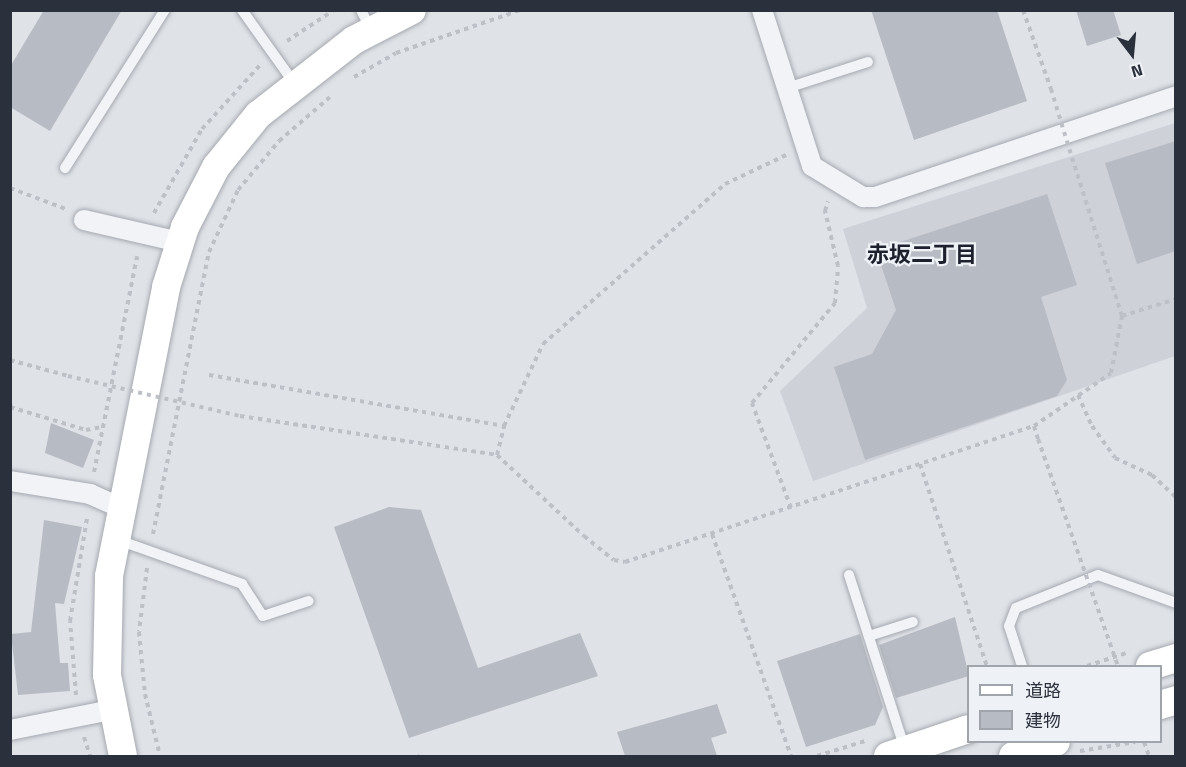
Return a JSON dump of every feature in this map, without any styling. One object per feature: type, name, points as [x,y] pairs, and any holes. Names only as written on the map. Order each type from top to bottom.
[{"type":"street","points":[[123,756],[111,710],[105,625],[119,507],[179,242],[216,167],[258,115],[366,20],[412,10]]},
{"type":"street","points":[[762,10],[812,166],[833,183],[875,197],[1176,96]]},
{"type":"street","points":[[84,220],[179,242]]},
{"type":"street","points":[[11,482],[90,494],[119,507]]},
{"type":"street","points":[[1153,665],[1176,658]]},
{"type":"street","points":[[10,730],[111,710]]},
{"type":"street","points":[[896,753],[967,730]]},
{"type":"street","points":[[1013,756],[1065,747]]},
{"type":"lane","points":[[65,168],[165,10]]},
{"type":"lane","points":[[242,10],[294,83]]},
{"type":"lane","points":[[787,88],[868,62]]},
{"type":"lane","points":[[115,538],[242,584],[263,616],[309,602]]},
{"type":"lane","points":[[849,574],[869,636],[896,753]]},
{"type":"lane","points":[[1022,665],[1010,626],[1016,608],[1098,575],[1176,603]]},
{"type":"lane","points":[[869,636],[913,622]]},
{"type":"path","points":[[346,82],[396,53],[520,10]]},
{"type":"path","points":[[10,360],[68,376],[240,416],[497,455],[614,560],[625,562],[1034,426],[1111,373],[1122,316],[1051,89],[1023,10]]},
{"type":"path","points":[[159,756],[145,694],[139,632],[149,551],[209,252],[238,190],[279,141],[338,90]]},
{"type":"path","points":[[497,455],[504,426],[543,344],[725,184],[806,150]]},
{"type":"path","points":[[791,508],[752,403],[835,303],[838,266],[825,211],[833,183]]},
{"type":"path","points":[[10,188],[84,220]]},
{"type":"path","points":[[1122,316],[1176,299]]},
{"type":"path","points":[[209,375],[504,426]]},
{"type":"path","points":[[1078,395],[1092,426],[1115,458],[1152,475],[1176,497]]},
{"type":"path","points":[[10,407],[86,430],[101,427]]},
{"type":"path","points":[[1034,426],[1118,665]]},
{"type":"path","points":[[920,464],[987,665]]},
{"type":"path","points":[[712,534],[791,756]]},
{"type":"path","points":[[1065,747],[1112,743]]},
{"type":"shaded area","points":[[1175,123],[1175,356],[813,481],[780,391],[867,308],[843,229]]},
{"type":"building","points":[[44,10],[122,10],[50,131],[10,107],[10,67]]},
{"type":"building","points":[[871,10],[997,10],[1027,101],[914,140]]},
{"type":"building","points":[[1076,10],[1113,10],[1121,35],[1087,46]]},
{"type":"building","points":[[1176,141],[1176,251],[1137,264],[1105,163]]},
{"type":"building","points":[[1047,194],[1077,285],[1041,297],[1067,380],[1057,396],[865,460],[834,367],[872,354],[896,310],[876,250]]},
{"type":"building","points":[[51,423],[94,440],[83,468],[45,453]]},
{"type":"building","points":[[389,507],[421,510],[478,668],[580,633],[598,676],[409,738],[334,527]]},
{"type":"building","points":[[44,520],[82,527],[64,604],[55,603],[60,663],[68,663],[70,691],[18,695],[11,634],[31,632]]},
{"type":"building","points":[[955,617],[967,677],[896,698],[879,645]]},
{"type":"building","points":[[860,634],[883,707],[875,725],[806,747],[777,661]]},
{"type":"building","points":[[717,704],[727,733],[711,738],[717,756],[625,756],[617,732]]},
{"type":"district","name":"赤坂二丁目","points":[[922,255]]}]
